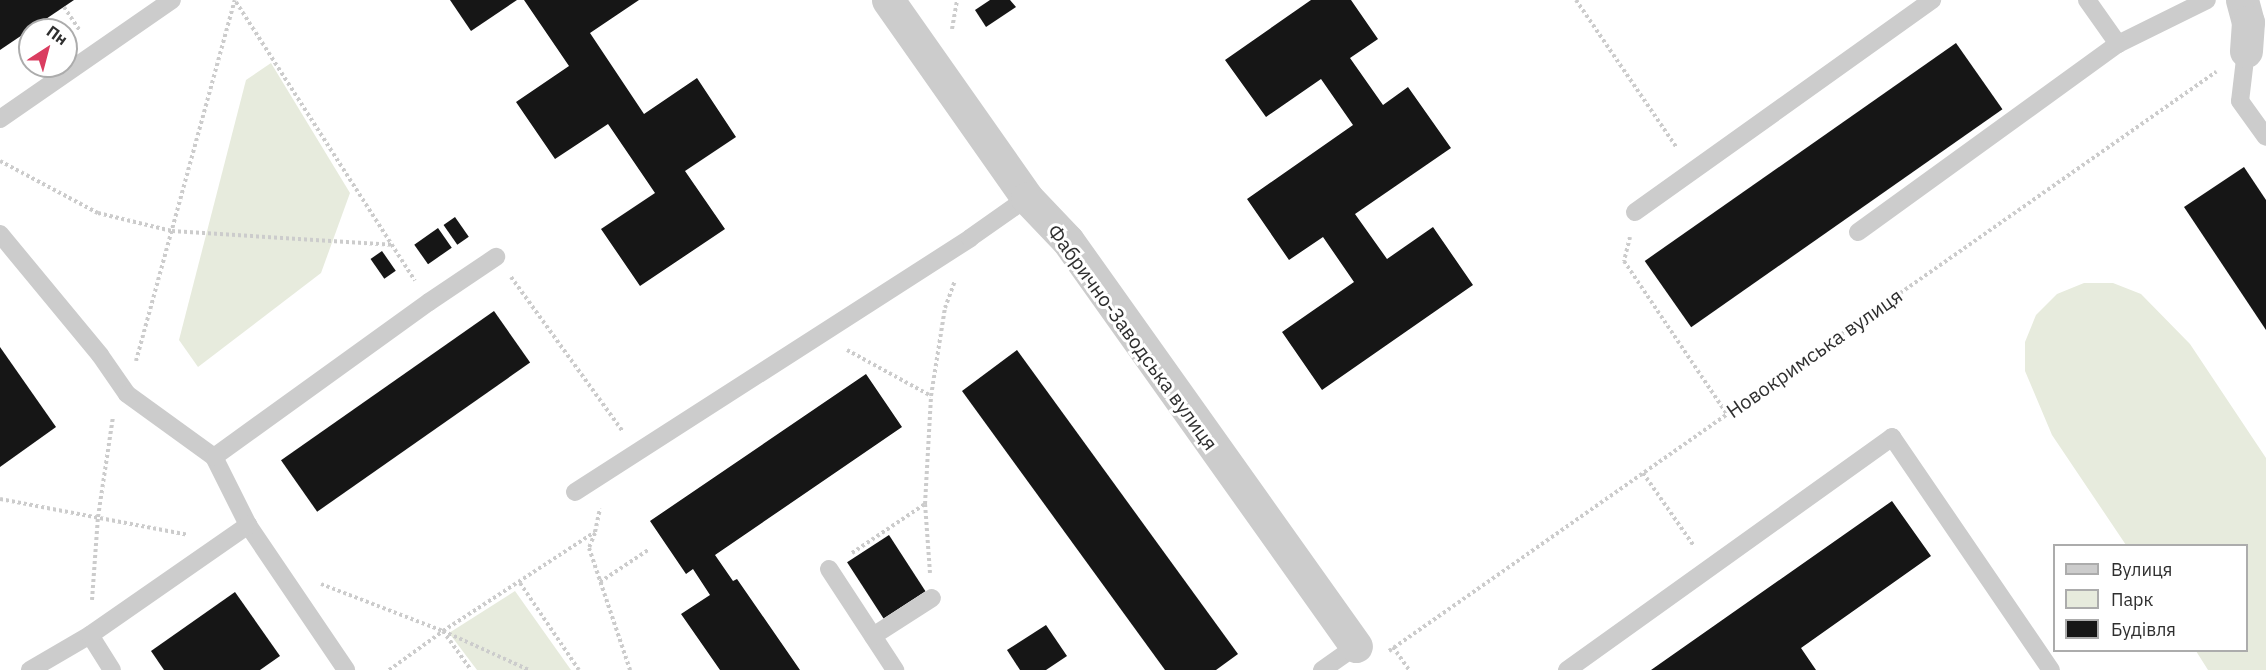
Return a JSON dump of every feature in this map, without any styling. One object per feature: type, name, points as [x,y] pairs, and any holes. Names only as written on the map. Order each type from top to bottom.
[{"type":"street","name":"Фабрично-Заводська вулиця","points":[[888,0],[1027,198],[1068,241],[1371,650]]},
{"type":"street","points":[[2242,0],[2256,44]]},
{"type":"lane","points":[[0,119],[172,0]]},
{"type":"lane","points":[[1635,212],[1932,0]]},
{"type":"lane","points":[[2088,0],[2118,44]]},
{"type":"lane","points":[[1858,232],[2118,44],[2207,0]]},
{"type":"lane","points":[[2256,44],[2240,101],[2266,137]]},
{"type":"lane","points":[[575,492],[970,238],[1027,198]]},
{"type":"lane","points":[[0,234],[100,355],[127,394],[214,457],[248,525],[346,670]]},
{"type":"lane","points":[[214,457],[429,302],[496,257]]},
{"type":"lane","points":[[1567,670],[1892,437],[2051,670]]},
{"type":"lane","points":[[30,670],[90,635],[248,525]]},
{"type":"lane","points":[[829,569],[896,670]]},
{"type":"lane","points":[[873,636],[932,598]]},
{"type":"lane","points":[[90,635],[112,670]]},
{"type":"lane","points":[[1322,670],[1371,650]]},
{"type":"path","points":[[951,35],[957,0]]},
{"type":"path","points":[[1576,0],[1693,171]]},
{"type":"path","points":[[90,635],[98,517],[112,419],[127,394],[235,1]]},
{"type":"path","points":[[235,1],[429,302]]},
{"type":"path","name":"Новокримська вулиця","points":[[1371,650],[1642,473],[2256,44]]},
{"type":"path","points":[[0,161],[98,213],[172,231],[392,245]]},
{"type":"path","points":[[1635,212],[1624,261],[1727,414]]},
{"type":"path","points":[[496,257],[637,451]]},
{"type":"path","points":[[932,598],[925,504],[931,396],[945,308]]},
{"type":"path","points":[[818,334],[931,396]]},
{"type":"path","points":[[607,470],[595,532],[589,548],[630,670]]},
{"type":"path","points":[[1642,473],[1710,568]]},
{"type":"path","points":[[0,499],[225,542]]},
{"type":"path","points":[[829,569],[925,504]]},
{"type":"path","points":[[390,670],[443,631],[520,583],[595,532]]},
{"type":"path","points":[[600,582],[648,550]]},
{"type":"path","points":[[276,566],[443,631],[529,670]]},
{"type":"path","points":[[520,583],[579,670]]},
{"type":"path","points":[[443,631],[471,670]]},
{"type":"green space","points":[[271,63],[350,193],[321,273],[198,367],[179,340],[246,80]]},
{"type":"green space","points":[[2084,283],[2113,283],[2141,294],[2190,344],[2266,458],[2266,670],[2208,670],[2197,652],[2248,652],[2248,544],[2125,544],[2052,435],[2025,371],[2025,342],[2036,315],[2057,294]]},
{"type":"green space","points":[[515,591],[571,670],[477,670],[449,633]]},
{"type":"building","points":[[0,0],[74,0],[47,18],[18,18],[18,38],[0,50]]},
{"type":"building","points":[[450,0],[517,0],[471,31]]},
{"type":"building","points":[[524,0],[639,0],[590,33],[644,114],[697,78],[736,137],[685,171],[725,229],[640,286],[601,229],[655,193],[608,124],[555,159],[516,102],[569,66]]},
{"type":"building","points":[[990,0],[1010,0],[1016,7],[986,27],[975,10]]},
{"type":"building","points":[[1311,0],[1351,0],[1378,39],[1350,58],[1383,105],[1408,87],[1451,148],[1355,214],[1387,259],[1433,227],[1473,285],[1322,390],[1282,332],[1354,282],[1323,237],[1289,260],[1247,199],[1353,125],[1321,79],[1266,117],[1225,60]]},
{"type":"building","points":[[1956,43],[2002,109],[1691,327],[1645,261]]},
{"type":"building","points":[[2244,167],[2266,200],[2266,330],[2184,207]]},
{"type":"building","points":[[455,217],[469,237],[457,245],[444,225]]},
{"type":"building","points":[[438,228],[452,248],[428,264],[414,245]]},
{"type":"building","points":[[382,251],[396,271],[384,279],[371,259]]},
{"type":"building","points":[[494,311],[530,363],[317,512],[281,460]]},
{"type":"building","points":[[0,347],[56,427],[0,467]]},
{"type":"building","points":[[1017,350],[1238,654],[1216,670],[1165,670],[962,391]]},
{"type":"building","points":[[866,374],[902,427],[715,555],[733,581],[737,579],[800,670],[720,670],[681,614],[710,595],[693,569],[686,574],[650,521]]},
{"type":"building","points":[[1892,501],[1931,556],[1801,648],[1816,670],[1651,670]]},
{"type":"building","points":[[889,535],[925,591],[884,618],[847,562]]},
{"type":"building","points":[[235,592],[280,656],[260,670],[164,670],[151,651]]},
{"type":"building","points":[[1046,625],[1067,656],[1046,670],[1020,670],[1007,650]]}]
